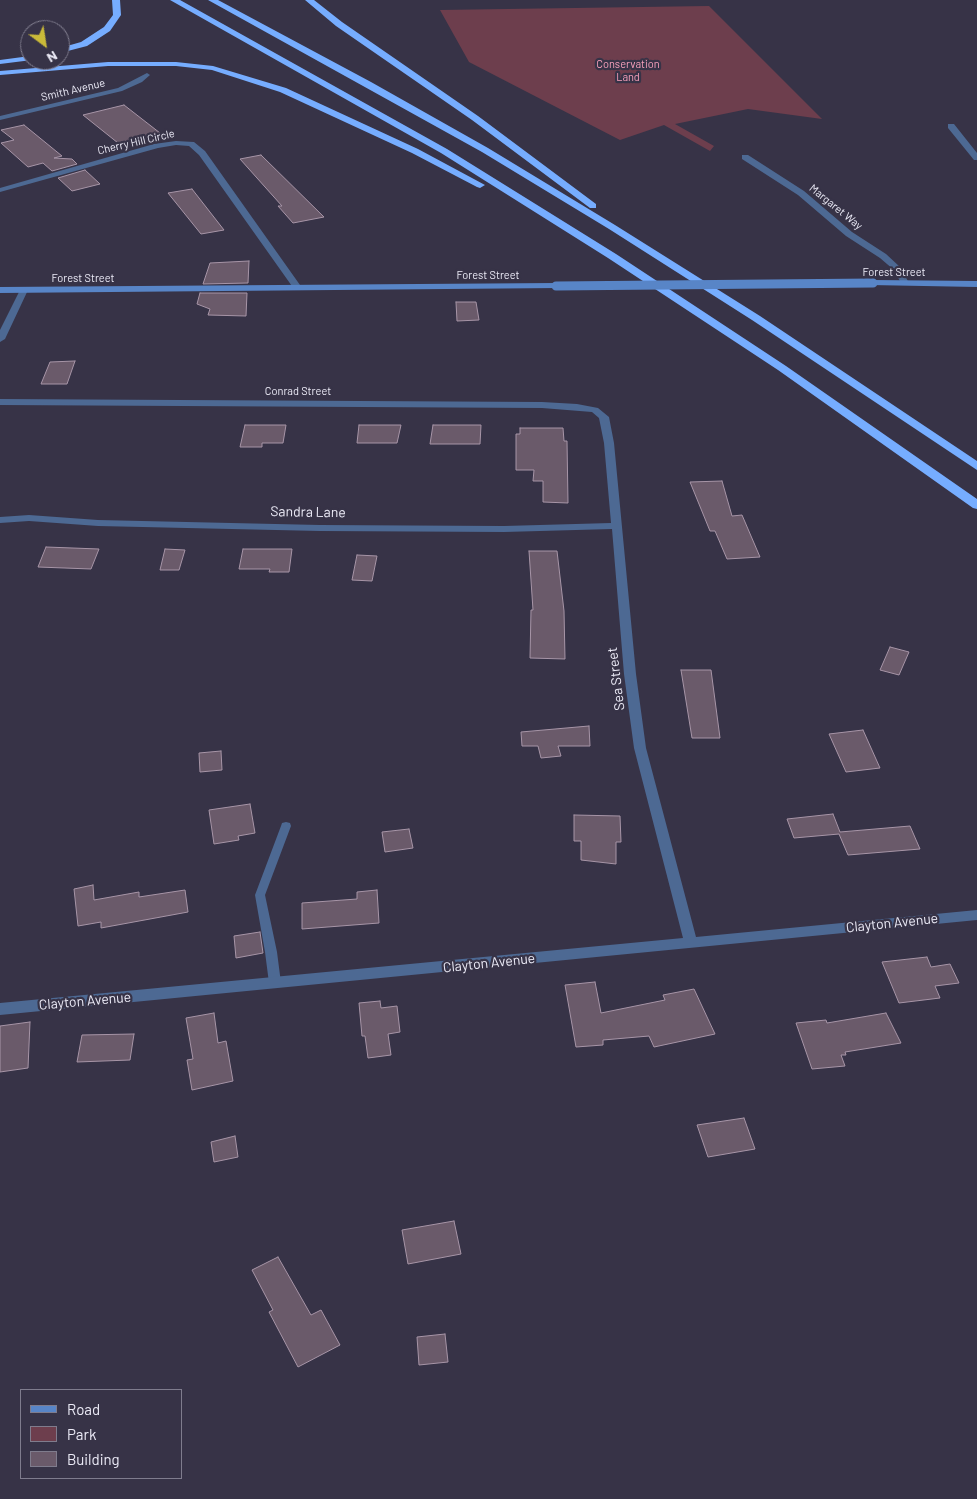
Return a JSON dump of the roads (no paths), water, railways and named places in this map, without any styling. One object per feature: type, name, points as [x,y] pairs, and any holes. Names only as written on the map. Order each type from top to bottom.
[{"type":"highway","points":[[70,48],[88,42],[108,29],[116,15],[116,0]]},
{"type":"highway","points":[[174,0],[444,151],[577,234],[782,368],[977,505]]},
{"type":"highway","points":[[212,0],[360,79],[477,145],[635,241],[756,318],[977,466]]},
{"type":"highway","points":[[309,0],[347,30],[475,118],[571,188],[635,241]]},
{"type":"highway","points":[[0,62],[20,59]]},
{"type":"highway","points":[[0,73],[142,63],[213,68],[238,74],[283,90],[415,151],[577,234]]},
{"type":"street","name":"Smith Avenue","points":[[0,118],[120,90],[131,86],[147,75]]},
{"type":"street","points":[[951,126],[977,158]]},
{"type":"street","name":"Cherry Hill Circle","points":[[0,190],[157,146],[176,143],[191,144],[202,153],[297,288]]},
{"type":"street","name":"Margaret Way","points":[[745,157],[801,193],[849,234],[883,256],[897,269],[906,283]]},
{"type":"street","name":"Forest Street","points":[[0,290],[873,283],[977,284]]},
{"type":"street","points":[[0,339],[24,290]]},
{"type":"street","name":"Conrad Street","points":[[0,402],[542,405],[595,410]]},
{"type":"street","name":"Sea Street","points":[[595,410],[604,417],[609,443],[630,674],[640,748],[691,943]]},
{"type":"street","name":"Sandra Lane","points":[[0,520],[29,518],[98,523],[329,528],[504,529],[616,526]]},
{"type":"street","name":"Clayton Avenue","points":[[0,1009],[977,915]]},
{"type":"lane","points":[[275,983],[272,952],[260,895],[286,826]]},
{"type":"park label","name":"Conservation Land","points":[[628,70]]}]
